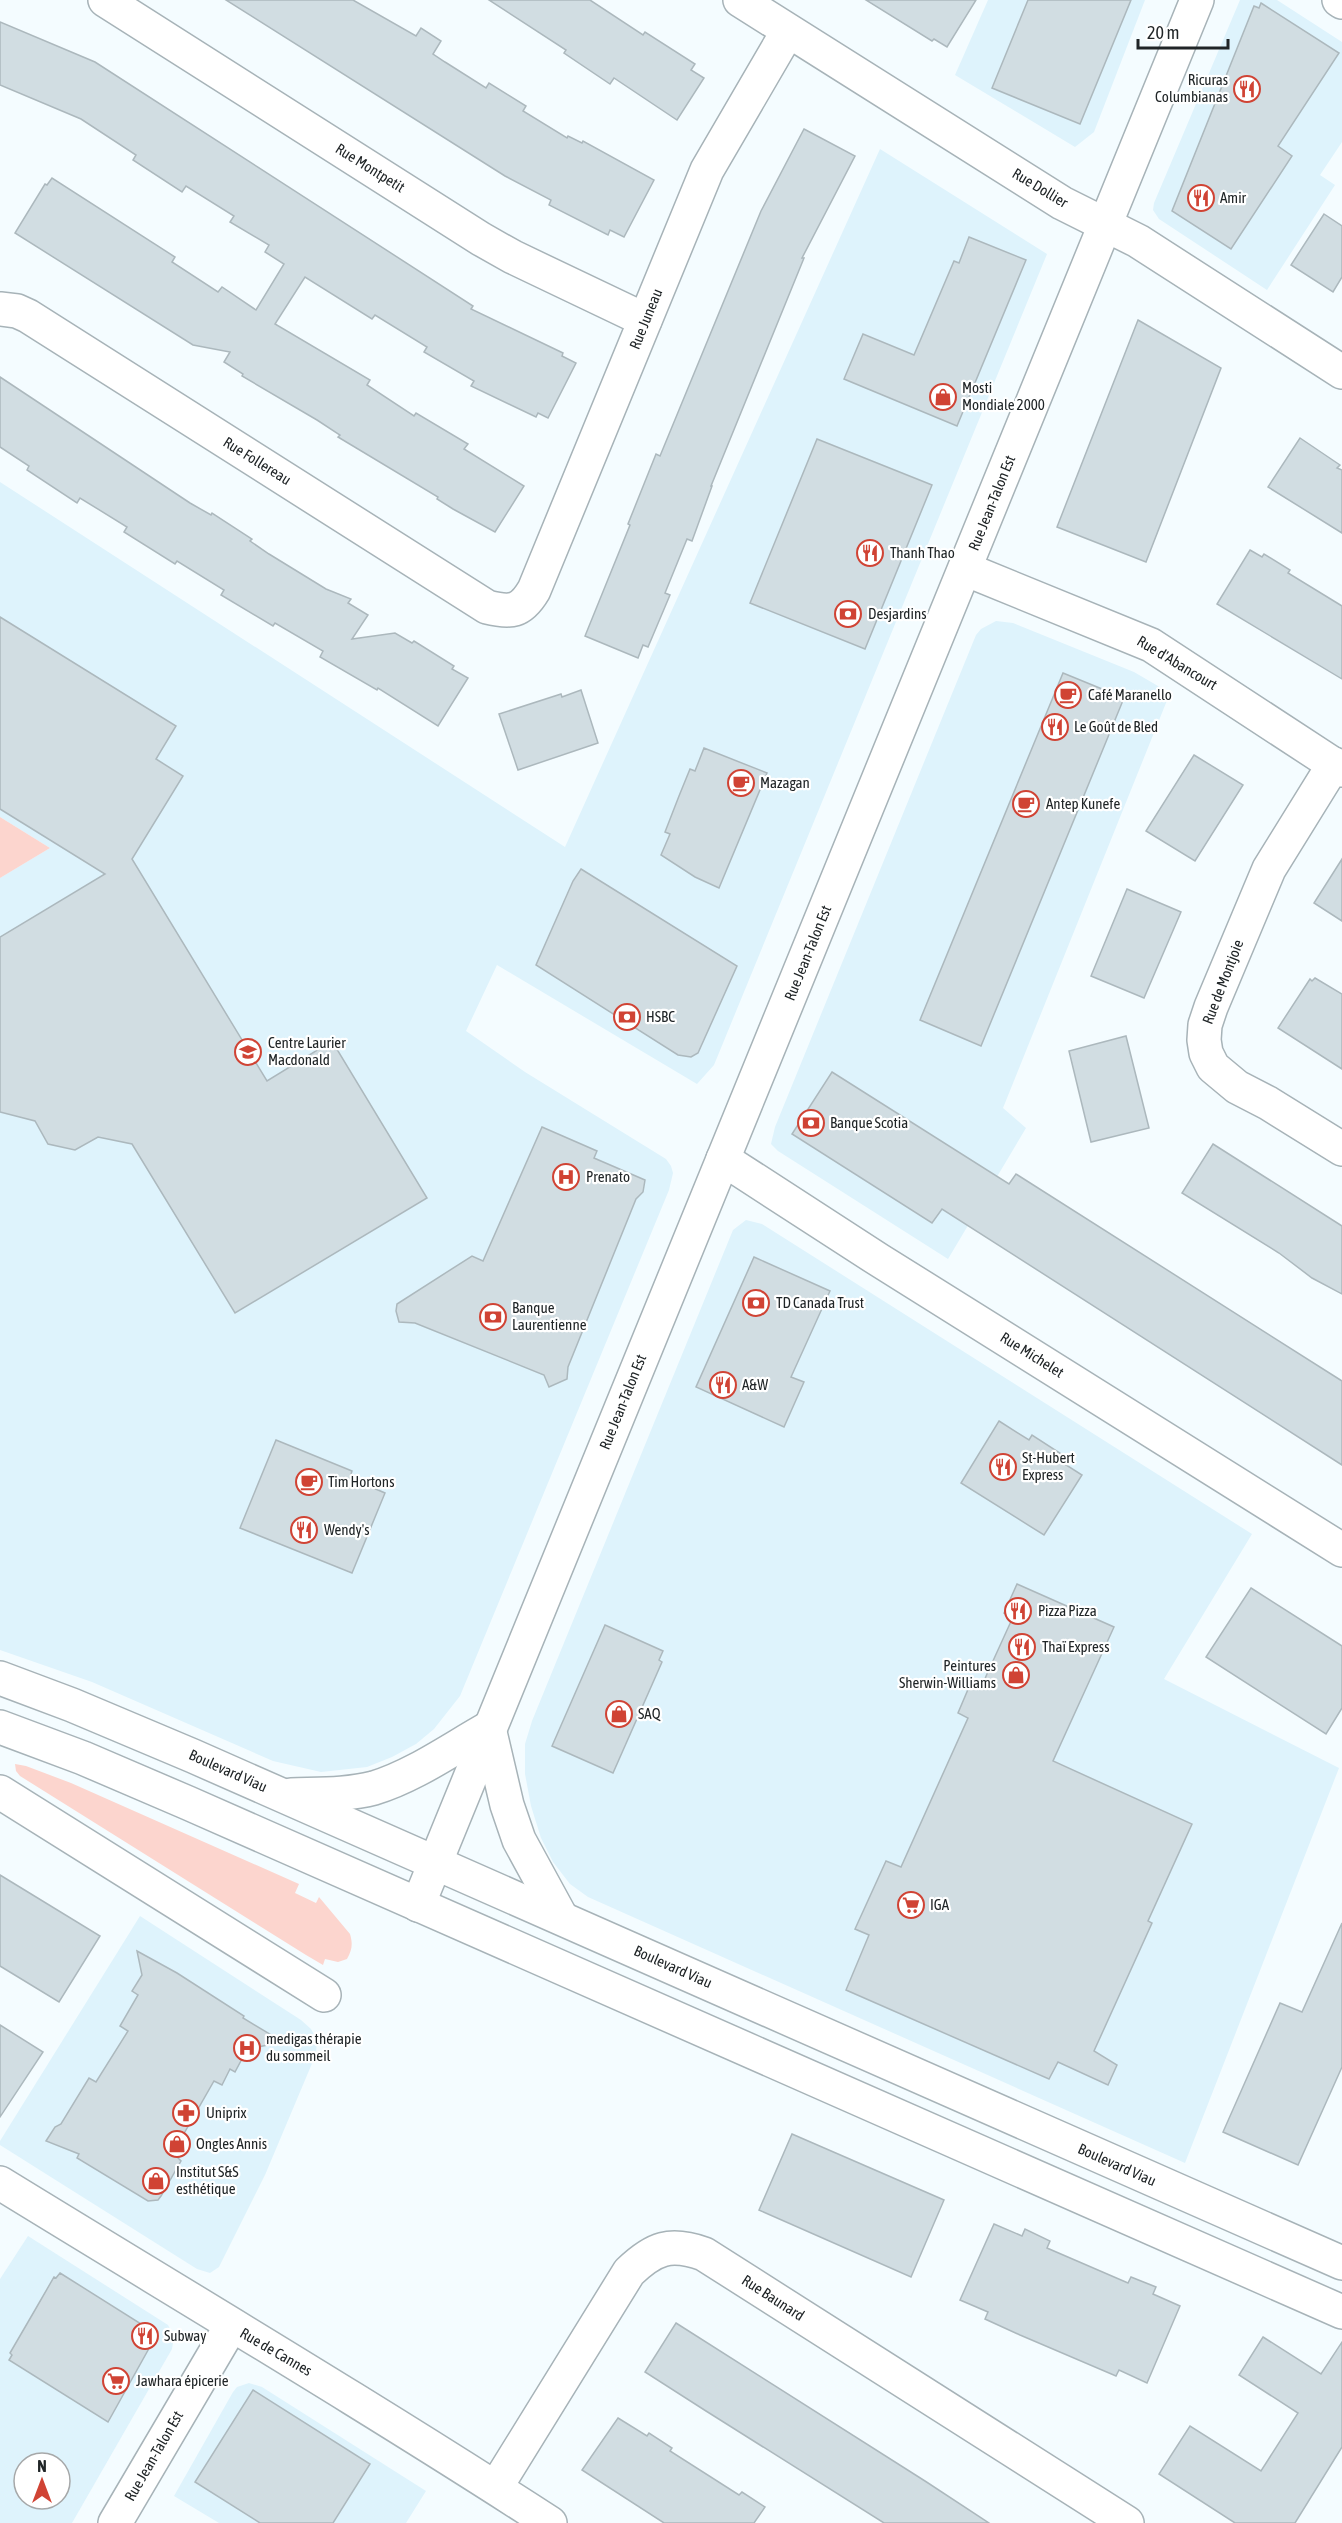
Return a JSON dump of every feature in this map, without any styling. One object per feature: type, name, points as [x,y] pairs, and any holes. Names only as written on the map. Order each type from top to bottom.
[{"type":"street","name":"Rue Montpetit","points":[[105,0],[497,248],[645,320]]},
{"type":"street","name":"Rue Dollier","points":[[740,0],[1062,203],[1138,241],[1342,372]]},
{"type":"street","name":"Rue Jean-Talon Est","points":[[418,1905],[1197,0]]},
{"type":"street","name":"Rue Juneau","points":[[515,610],[526,603],[534,590],[707,170],[788,31]]},
{"type":"street","name":"Rue Follereau","points":[[0,309],[17,311],[28,316],[481,603],[502,611],[515,610]]},
{"type":"street","name":"Rue d'Abancourt","points":[[965,569],[1151,645],[1338,767]]},
{"type":"street","name":"Rue de Montjoie","points":[[1338,767],[1269,869],[1211,1007],[1205,1025],[1204,1040],[1206,1053],[1223,1078],[1342,1149]]},
{"type":"street","name":"Rue Michelet","points":[[723,1159],[879,1260],[1342,1550]]},
{"type":"street","name":"Boulevard Viau","points":[[0,1678],[107,1719],[561,1917],[1342,2263]]},
{"type":"street","points":[[283,1796],[344,1793],[375,1787],[412,1771],[489,1728],[507,1805],[519,1840],[561,1917]]},
{"type":"street","points":[[10,1734],[188,1803],[1342,2312]]},
{"type":"street","points":[[0,1792],[324,1995]]},
{"type":"street","name":"Rue de Cannes","points":[[0,2183],[231,2326],[284,2355],[550,2523]]},
{"type":"street","name":"Rue Baunard","points":[[496,2487],[629,2272],[646,2256],[666,2248],[687,2248],[704,2254],[1127,2523]]},
{"type":"street","name":"Rue Jean-Talon Est","points":[[115,2523],[231,2326]]},
{"type":"shaded area","points":[[988,0],[1145,0],[1094,132],[1075,147],[955,75]]},
{"type":"shaded area","points":[[1240,0],[1277,0],[1342,42],[1342,142],[1320,175],[1335,185],[1267,290],[1159,219],[1153,210]]},
{"type":"shaded area","points":[[880,149],[1047,254],[714,1065],[697,1084],[497,965],[466,1031],[525,1072],[666,1159],[673,1173],[669,1190],[460,1696],[434,1729],[416,1744],[367,1767],[321,1772],[273,1761],[92,1682],[0,1650],[0,878],[50,848],[0,817],[0,482],[565,847]]},
{"type":"shaded area","points":[[996,621],[1013,623],[1134,672],[1170,693],[1003,1108],[1026,1128],[948,1259],[778,1151],[771,1144],[775,1127],[976,635],[981,629]]},
{"type":"shaded area","points":[[0,817],[50,848],[0,878]]},
{"type":"shaded area","points":[[746,1220],[762,1224],[1252,1534],[1164,1679],[1339,1768],[1185,2163],[588,1897],[570,1884],[553,1862],[541,1838],[531,1806],[525,1774],[525,1744],[532,1721],[733,1230]]},
{"type":"shaded area","points":[[15,1764],[71,1783],[299,1884],[295,1893],[316,1903],[319,1897],[350,1934],[352,1947],[347,1959],[338,1962],[325,1959],[323,1965],[20,1776]]},
{"type":"shaded area","points":[[140,1916],[301,2020],[311,2029],[317,2040],[316,2054],[265,2175],[219,2267],[210,2273],[197,2269],[0,2145],[0,2141]]},
{"type":"shaded area","points":[[28,2236],[168,2325],[174,2337],[172,2349],[72,2523],[0,2523],[0,2279]]},
{"type":"shaded area","points":[[249,2383],[262,2387],[426,2491],[406,2523],[219,2523],[174,2496],[233,2392],[237,2387]]},
{"type":"building","points":[[226,0],[353,0],[416,36],[421,28],[441,41],[433,54],[445,62],[486,88],[489,83],[526,106],[523,111],[567,138],[568,136],[582,143],[583,141],[654,180],[624,237],[610,230],[608,235],[549,205],[551,200],[505,176]]},
{"type":"building","points":[[489,0],[590,0],[643,35],[645,32],[695,64],[691,70],[704,78],[677,120],[614,78],[610,84],[564,53],[566,50]]},
{"type":"building","points":[[866,0],[976,0],[947,47],[934,39],[932,41]]},
{"type":"building","points":[[1028,0],[1131,0],[1080,124],[992,88]]},
{"type":"building","points":[[1261,3],[1339,53],[1278,146],[1292,156],[1231,249],[1172,211],[1254,6],[1259,8]]},
{"type":"building","points":[[0,22],[95,62],[473,306],[471,309],[563,353],[562,356],[576,363],[548,418],[538,413],[536,417],[471,386],[474,381],[424,352],[427,347],[375,315],[372,319],[305,277],[275,324],[370,380],[367,385],[414,416],[416,413],[468,444],[464,449],[524,486],[495,532],[453,509],[437,499],[438,497],[338,437],[340,435],[317,420],[242,376],[243,374],[224,362],[230,352],[193,345],[15,233],[45,184],[47,185],[52,178],[175,257],[172,262],[218,292],[222,287],[256,310],[284,264],[265,252],[269,245],[230,222],[234,216],[186,186],[182,192],[133,160],[136,155],[81,119],[0,85]]},
{"type":"building","points":[[804,129],[855,156],[802,258],[804,258],[711,486],[692,541],[687,539],[665,593],[670,595],[648,647],[643,645],[638,658],[585,636],[656,454],[660,456],[761,211]]},
{"type":"building","points":[[1324,214],[1342,226],[1342,277],[1333,292],[1291,265]]},
{"type":"building","points":[[969,237],[1026,260],[957,426],[844,379],[863,334],[914,355],[954,261],[959,263]]},
{"type":"building","points":[[1138,320],[1221,368],[1146,562],[1057,527]]},
{"type":"building","points":[[0,377],[190,503],[211,515],[212,513],[252,539],[250,541],[269,554],[326,589],[351,599],[348,603],[368,615],[352,639],[395,633],[412,643],[414,641],[454,666],[452,669],[468,678],[438,726],[378,688],[377,690],[320,657],[323,651],[275,623],[273,626],[221,595],[224,590],[177,561],[175,564],[124,532],[127,527],[80,498],[77,503],[27,470],[29,466],[0,447]]},
{"type":"building","points":[[1300,438],[1340,465],[1337,468],[1342,470],[1342,533],[1268,487]]},
{"type":"building","points":[[817,439],[932,485],[865,649],[750,603]]},
{"type":"building","points":[[1250,550],[1262,557],[1264,554],[1290,570],[1288,573],[1342,606],[1342,679],[1217,604]]},
{"type":"building","points":[[0,617],[176,726],[156,759],[183,776],[132,859],[267,1081],[332,1041],[427,1198],[235,1313],[132,1144],[98,1137],[75,1150],[48,1144],[35,1121],[0,1112],[0,937],[105,874],[0,809]]},
{"type":"building","points":[[1063,673],[1124,698],[981,1046],[920,1020]]},
{"type":"building","points":[[581,690],[598,743],[518,770],[499,714]]},
{"type":"building","points":[[704,748],[767,773],[719,888],[695,877],[661,855],[670,834],[665,832],[679,796],[690,769],[695,771]]},
{"type":"building","points":[[1194,755],[1243,785],[1195,861],[1146,831]]},
{"type":"building","points":[[1342,859],[1342,921],[1314,903]]},
{"type":"building","points":[[581,869],[737,966],[698,1053],[691,1057],[678,1055],[536,965],[573,881]]},
{"type":"building","points":[[1127,889],[1181,912],[1144,998],[1091,976]]},
{"type":"building","points":[[1315,978],[1342,994],[1342,1069],[1278,1028],[1310,979],[1312,981]]},
{"type":"building","points":[[1126,1036],[1149,1128],[1091,1142],[1069,1051]]},
{"type":"building","points":[[832,1072],[1009,1184],[1016,1174],[1342,1381],[1342,1465],[942,1209],[932,1223],[792,1134]]},
{"type":"building","points":[[542,1127],[597,1151],[594,1158],[645,1180],[643,1192],[636,1199],[568,1367],[567,1379],[549,1387],[544,1375],[415,1323],[399,1322],[396,1311],[397,1304],[472,1256],[483,1261]]},
{"type":"building","points":[[1213,1144],[1342,1226],[1342,1294],[1312,1278],[1279,1253],[1182,1193]]},
{"type":"building","points":[[754,1257],[830,1291],[791,1377],[804,1382],[784,1427],[696,1387]]},
{"type":"building","points":[[999,1421],[1029,1440],[1032,1435],[1066,1457],[1063,1463],[1082,1475],[1044,1535],[961,1483]]},
{"type":"building","points":[[276,1440],[352,1471],[350,1478],[385,1493],[352,1573],[240,1528]]},
{"type":"building","points":[[1017,1584],[1114,1627],[1053,1761],[1192,1824],[1148,1921],[1152,1923],[1094,2051],[1117,2065],[1108,2085],[1058,2062],[1049,2079],[846,1990],[869,1935],[855,1929],[886,1861],[901,1867],[968,1718],[958,1713],[972,1680],[982,1685],[1013,1617],[1004,1613]]},
{"type":"building","points":[[1251,1588],[1342,1646],[1342,1708],[1326,1734],[1206,1657]]},
{"type":"building","points":[[605,1625],[663,1651],[659,1660],[662,1662],[613,1773],[552,1746]]},
{"type":"building","points":[[0,1875],[100,1936],[59,2002],[0,1966]]},
{"type":"building","points":[[1342,1923],[1342,2067],[1298,2165],[1223,2132],[1280,2003],[1302,2012]]},
{"type":"building","points":[[137,1951],[177,1973],[283,2042],[258,2047],[250,2061],[243,2057],[235,2072],[230,2069],[222,2085],[214,2081],[182,2137],[188,2141],[178,2158],[181,2161],[158,2200],[148,2201],[77,2158],[79,2154],[46,2141],[55,2127],[61,2124],[89,2078],[96,2082],[128,2031],[120,2026],[138,1995],[132,1991],[142,1975]]},
{"type":"building","points":[[0,2025],[43,2052],[0,2117]]},
{"type":"building","points":[[792,2134],[944,2200],[911,2277],[759,2210]]},
{"type":"building","points":[[994,2224],[1022,2236],[1025,2229],[1050,2241],[1047,2248],[1128,2283],[1131,2277],[1156,2287],[1153,2294],[1180,2306],[1147,2383],[1119,2370],[1116,2376],[1020,2335],[985,2319],[988,2312],[960,2300]]},
{"type":"building","points":[[60,2273],[157,2334],[108,2422],[9,2360],[12,2355],[10,2353],[54,2277],[56,2278]]},
{"type":"building","points":[[676,2323],[989,2523],[884,2523],[706,2411],[645,2372]]},
{"type":"building","points":[[1263,2337],[1321,2374],[1342,2342],[1342,2447],[1295,2523],[1235,2523],[1159,2474],[1190,2426],[1261,2471],[1298,2413],[1239,2375]]},
{"type":"building","points":[[253,2390],[370,2464],[333,2523],[260,2523],[195,2482]]},
{"type":"building","points":[[618,2418],[647,2436],[649,2433],[672,2448],[670,2451],[739,2495],[742,2492],[765,2507],[754,2523],[664,2523],[582,2470]]},
{"type":"place","name":"Ricuras Columbianas","points":[[1247,89]]},
{"type":"place","name":"Amir","points":[[1201,198]]},
{"type":"place","name":"Mosti Mondiale 2000","points":[[943,397]]},
{"type":"place","name":"Thanh Thao","points":[[870,553]]},
{"type":"place","name":"Desjardins","points":[[848,614]]},
{"type":"place","name":"Café Maranello","points":[[1068,695]]},
{"type":"place","name":"Le Goût de Bled","points":[[1055,727]]},
{"type":"place","name":"Mazagan","points":[[741,783]]},
{"type":"place","name":"Antep Kunefe","points":[[1026,804]]},
{"type":"place","name":"HSBC","points":[[627,1017]]},
{"type":"place","name":"Centre Laurier Macdonald","points":[[248,1052]]},
{"type":"place","name":"Banque Scotia","points":[[811,1123]]},
{"type":"place","name":"Prenato","points":[[566,1177]]},
{"type":"place","name":"TD Canada Trust","points":[[756,1303]]},
{"type":"place","name":"Banque Laurentienne","points":[[493,1317]]},
{"type":"place","name":"A&W","points":[[723,1385]]},
{"type":"place","name":"St-Hubert Express","points":[[1003,1467]]},
{"type":"place","name":"Tim Hortons","points":[[309,1482]]},
{"type":"place","name":"Wendy's","points":[[304,1530]]},
{"type":"place","name":"Pizza Pizza","points":[[1018,1611]]},
{"type":"place","name":"Thaï Express","points":[[1022,1647]]},
{"type":"place","name":"Peintures Sherwin-Williams","points":[[1016,1675]]},
{"type":"place","name":"SAQ","points":[[619,1714]]},
{"type":"place","name":"IGA","points":[[911,1905]]},
{"type":"place","name":"medigas thérapie du sommeil","points":[[247,2048]]},
{"type":"place","name":"Uniprix","points":[[186,2113]]},
{"type":"place","name":"Ongles Annis","points":[[177,2144]]},
{"type":"place","name":"Institut S&S esthétique","points":[[156,2181]]},
{"type":"place","name":"Subway","points":[[145,2336]]},
{"type":"place","name":"Jawhara épicerie","points":[[116,2381]]}]
